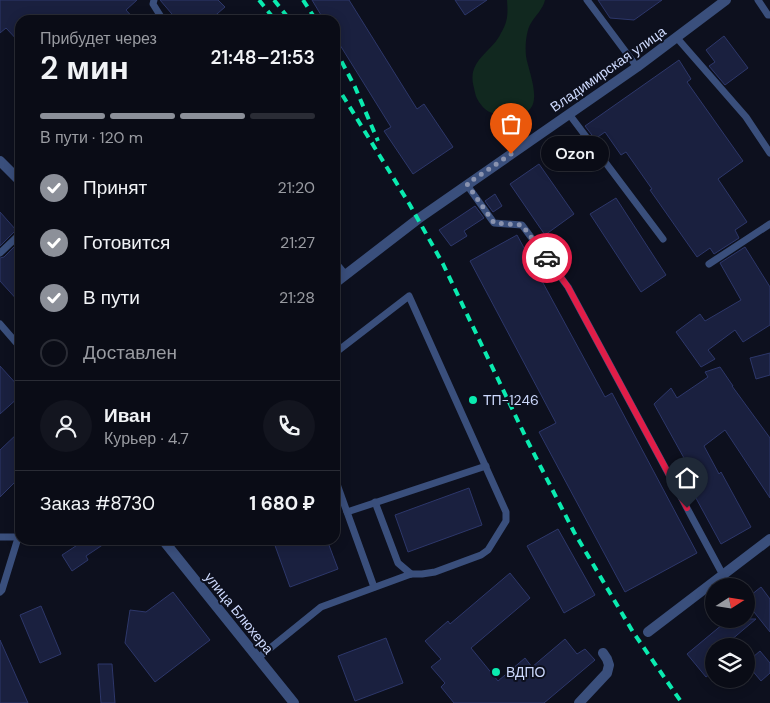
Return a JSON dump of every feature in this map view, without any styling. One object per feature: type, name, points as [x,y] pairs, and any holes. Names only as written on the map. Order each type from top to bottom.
[{"type":"street","name":"Владимирская улица","points":[[340,278],[418,218],[637,67],[726,0]]},
{"type":"street","points":[[0,161],[15,176]]},
{"type":"street","points":[[648,632],[769,542]]},
{"type":"street","name":"улица Блюхера","points":[[167,545],[294,703]]},
{"type":"street","points":[[579,703],[607,672],[609,665],[603,653]]},
{"type":"lane","points":[[154,0],[153,4],[160,15]]},
{"type":"lane","points":[[587,0],[637,67]]},
{"type":"lane","points":[[758,0],[768,15],[770,15]]},
{"type":"lane","points":[[677,38],[746,117],[770,153]]},
{"type":"lane","points":[[569,114],[663,239]]},
{"type":"lane","points":[[467,184],[494,223],[522,225],[568,287],[723,576]]},
{"type":"lane","points":[[709,264],[770,224]]},
{"type":"lane","points":[[0,252],[15,238]]},
{"type":"lane","points":[[340,268],[345,274]]},
{"type":"lane","points":[[258,658],[321,607],[411,574],[435,572],[481,555],[488,550],[506,521],[506,512],[409,296],[340,348]]},
{"type":"lane","points":[[0,324],[15,341]]},
{"type":"lane","points":[[347,512],[486,466]]},
{"type":"lane","points":[[340,493],[374,587]]},
{"type":"lane","points":[[375,502],[398,563],[411,574]]},
{"type":"lane","points":[[0,537],[15,538]]},
{"type":"lane","points":[[0,592],[17,545]]},
{"type":"green space","points":[[507,0],[545,0],[529,26],[526,39],[526,56],[534,93],[532,106],[528,111],[522,113],[497,114],[486,110],[479,102],[475,94],[472,78],[477,64],[497,40],[505,25]]},
{"type":"building","points":[[0,0],[137,0],[126,10],[130,15],[15,15],[15,38],[6,28],[0,33]]},
{"type":"building","points":[[160,0],[218,0],[225,7],[216,15],[173,15]]},
{"type":"building","points":[[312,0],[349,0],[417,109],[424,104],[453,147],[413,174],[384,131],[391,127],[340,45],[340,15],[321,15]]},
{"type":"building","points":[[455,0],[487,0],[465,15]]},
{"type":"building","points":[[598,0],[662,0],[634,20],[610,18]]},
{"type":"building","points":[[724,36],[748,68],[725,85],[709,66],[715,62],[706,50]]},
{"type":"building","points":[[679,60],[691,79],[687,82],[743,161],[718,179],[747,222],[735,230],[739,238],[714,254],[710,248],[697,257],[626,152],[621,155],[605,132],[595,139],[585,126]]},
{"type":"building","points":[[539,164],[574,214],[545,235],[510,184]]},
{"type":"building","points":[[495,194],[502,206],[493,212],[485,201]]},
{"type":"building","points":[[616,198],[666,275],[641,292],[590,214]]},
{"type":"building","points":[[475,206],[484,218],[464,231],[467,236],[451,246],[439,230]]},
{"type":"building","points":[[0,212],[15,231],[0,246]]},
{"type":"building","points":[[517,235],[605,397],[612,393],[697,553],[625,592],[539,432],[556,423],[470,261]]},
{"type":"building","points":[[15,246],[15,298],[0,281],[0,258],[4,257]]},
{"type":"building","points":[[745,247],[770,287],[770,325],[743,342],[735,330],[708,350],[715,359],[701,367],[676,332],[700,314],[705,321],[741,300],[720,263]]},
{"type":"building","points":[[770,353],[770,375],[756,379],[750,358]]},
{"type":"building","points":[[0,366],[15,382],[15,400],[0,414]]},
{"type":"building","points":[[720,367],[770,438],[770,498],[725,430],[704,446],[719,474],[721,472],[751,527],[721,544],[691,489],[699,485],[654,404],[671,388],[677,398],[708,377],[705,372]]},
{"type":"building","points":[[15,436],[15,482],[0,497],[0,450]]},
{"type":"building","points":[[469,488],[482,525],[408,552],[395,515]]},
{"type":"building","points":[[558,529],[595,595],[564,613],[527,546]]},
{"type":"building","points":[[77,545],[102,545],[86,556],[88,560],[72,571],[62,555]]},
{"type":"building","points":[[275,545],[329,545],[338,569],[290,587]]},
{"type":"building","points":[[510,573],[530,598],[471,648],[498,681],[525,658],[532,667],[565,639],[577,654],[585,649],[595,660],[544,703],[454,703],[441,687],[445,683],[431,667],[441,659],[425,641],[448,621],[450,624]]},
{"type":"building","points":[[761,587],[770,599],[770,632],[755,613],[755,592]]},
{"type":"building","points":[[173,592],[210,640],[155,682],[125,643],[130,610],[146,612]]},
{"type":"building","points":[[41,606],[61,654],[40,663],[20,615]]},
{"type":"building","points":[[718,628],[745,628],[733,638],[706,638]]},
{"type":"building","points":[[386,638],[403,683],[355,701],[338,656]]},
{"type":"building","points":[[705,639],[705,676],[687,654]]},
{"type":"building","points":[[0,640],[28,703],[0,703]]},
{"type":"building","points":[[760,651],[770,663],[770,673],[761,681],[755,674],[755,655]]},
{"type":"building","points":[[98,664],[112,664],[115,703],[101,703]]},
{"type":"railway","points":[[259,0],[271,15]]},
{"type":"railway","points":[[274,0],[286,15]]},
{"type":"railway","points":[[303,0],[313,15]]},
{"type":"railway","points":[[340,58],[355,87],[378,141]]},
{"type":"railway","points":[[340,91],[410,205],[443,264],[528,442],[574,532],[633,632],[682,703]]},
{"type":"way so far","points":[[511,154],[467,184],[494,223],[522,225],[547,258]]},
{"type":"place","name":"Ozon","points":[[511,154]]},
{"type":"place","name":"ТП-1246","points":[[473,400]]},
{"type":"place","name":"ВДПО","points":[[496,672]]},
{"type":"route","points":[[547,258],[568,287],[687,508]]}]
